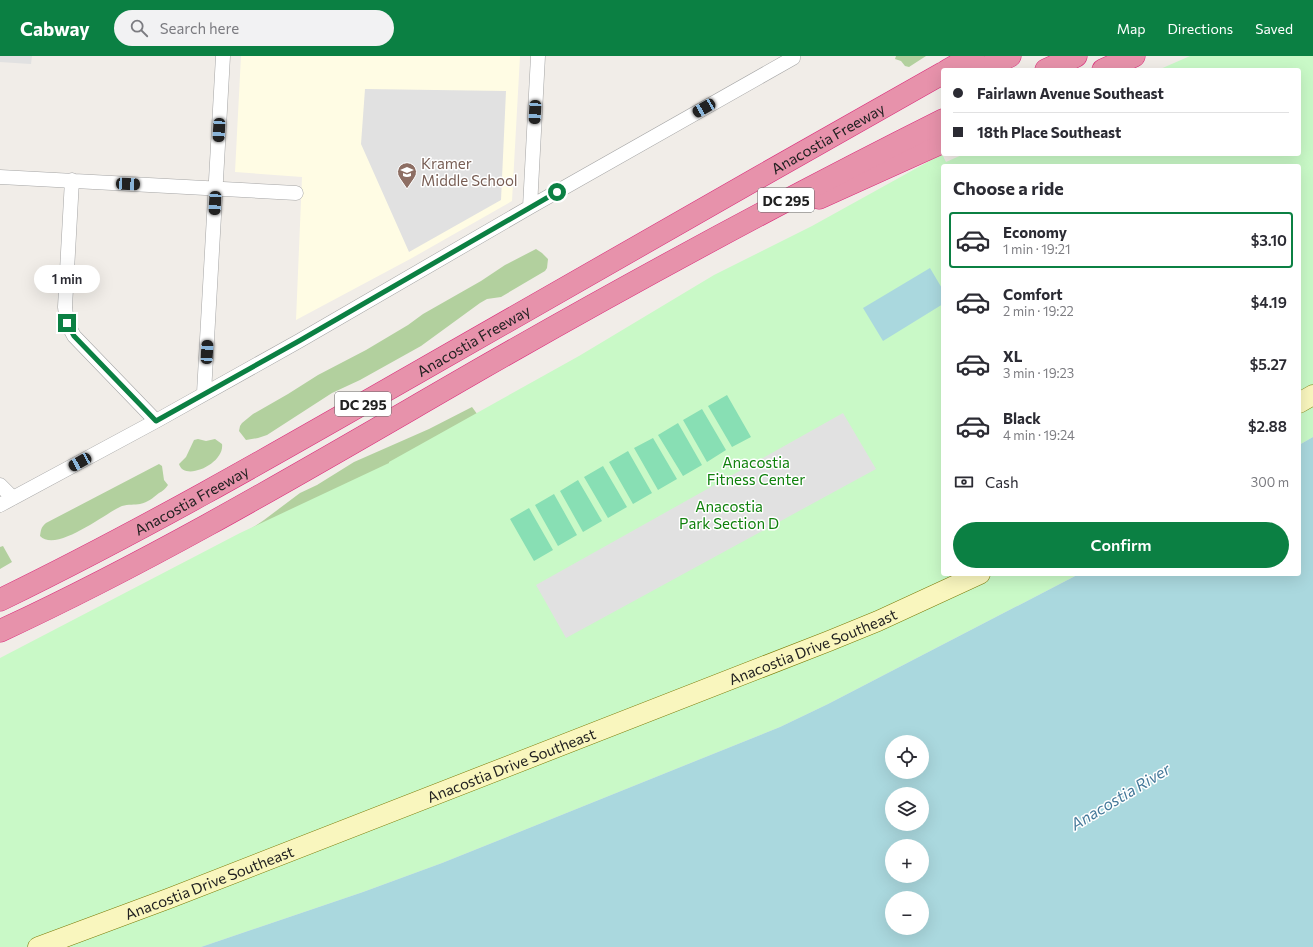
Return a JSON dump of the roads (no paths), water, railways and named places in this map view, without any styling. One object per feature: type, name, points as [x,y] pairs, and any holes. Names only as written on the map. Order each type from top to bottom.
[{"type":"highway","points":[[952,68],[973,56]]},
{"type":"highway","points":[[985,68],[1010,56]]},
{"type":"highway","points":[[1050,68],[1076,56]]},
{"type":"highway","points":[[1107,68],[1134,56]]},
{"type":"highway","name":"Anacostia Freeway","points":[[0,600],[67,567],[166,514],[941,74]]},
{"type":"highway","points":[[721,198],[941,90]]},
{"type":"highway","name":"Anacostia Freeway","points":[[2,631],[92,586],[185,536],[630,284],[802,192],[941,121]]},
{"type":"highway","points":[[630,284],[941,143]]},
{"type":"street","points":[[204,393],[223,56]]},
{"type":"street","points":[[530,207],[538,56]]},
{"type":"street","points":[[0,505],[156,421],[299,341],[793,57]]},
{"type":"street","points":[[0,177],[296,193]]},
{"type":"street","points":[[72,180],[65,307],[67,323],[74,336],[156,421]]},
{"type":"street","points":[[1301,402],[1313,395]]},
{"type":"street","points":[[0,485],[13,498]]},
{"type":"street","name":"Anacostia Drive Southeast","points":[[38,947],[170,898],[829,641],[878,621],[976,576]]},
{"type":"water","points":[[930,268],[941,287],[941,305],[883,341],[863,308]]},
{"type":"water","name":"Anacostia River","points":[[1313,437],[1313,947],[201,947],[363,892],[442,863],[780,727],[828,704],[1075,576],[1301,576],[1301,444]]},
{"type":"place","name":"Kramer Middle School","points":[[407,189]]},
{"type":"park label","name":"Anacostia Fitness Center","points":[[756,470]]},
{"type":"park label","name":"Anacostia Park Section D","points":[[729,514]]}]
